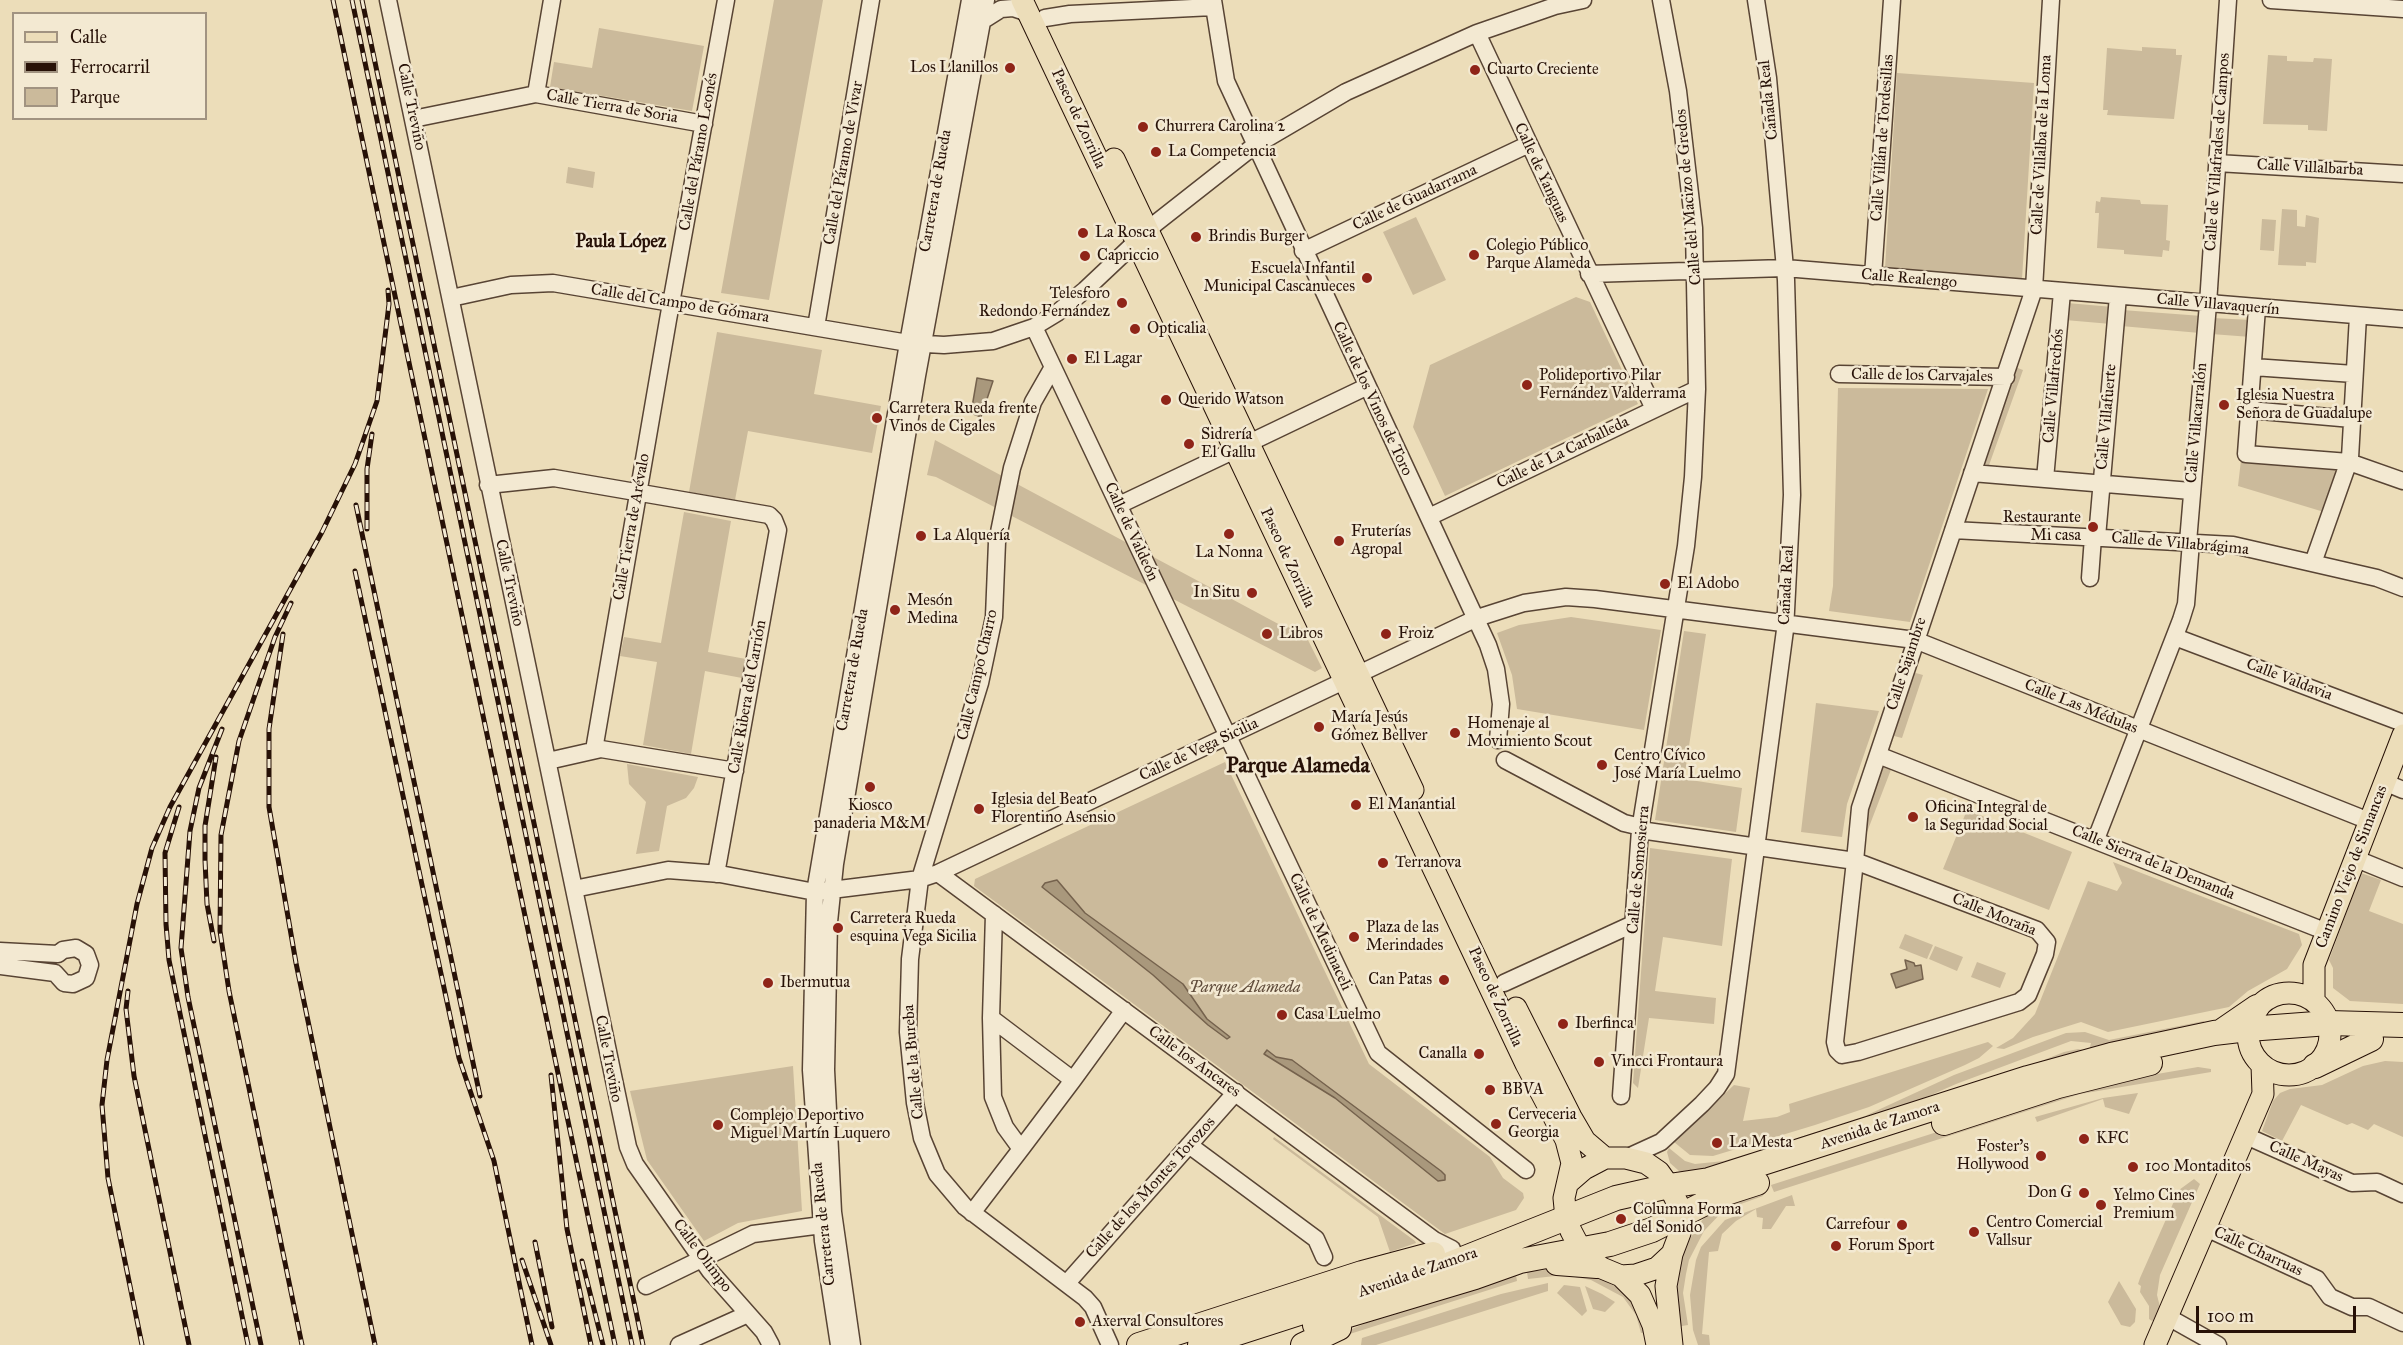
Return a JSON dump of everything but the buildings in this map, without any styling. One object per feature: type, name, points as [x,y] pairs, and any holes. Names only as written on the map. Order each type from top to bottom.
[{"type":"highway","points":[[2220,1032],[2257,1007]]},
{"type":"highway","name":"Avenida de Zamora","points":[[1252,1345],[1393,1303],[1543,1254],[1589,1258],[1610,1244],[1652,1230],[1724,1194],[2058,1086],[2249,1037],[2403,1025]]},
{"type":"highway","name":"Avenida de Zamora","points":[[2329,1031],[2371,1039],[2403,1040]]},
{"type":"highway","name":"Avenida de Zamora","points":[[1200,1345],[1445,1266],[1664,1179],[1709,1180],[2038,1075],[2111,1055],[2220,1032],[2249,1037]]},
{"type":"highway","points":[[2314,1066],[2348,1047],[2371,1039]]},
{"type":"highway","points":[[1139,1345],[1362,1273],[1452,1249],[1506,1243]]},
{"type":"highway","points":[[1303,1345],[1393,1303]]},
{"type":"main road","name":"Paseo de Zorrilla","points":[[1033,8],[1352,679],[1526,1064],[1566,1140],[1572,1163],[1564,1198],[1566,1218],[1589,1258]]},
{"type":"main road","name":"Paseo de Zorrilla","points":[[1352,679],[1585,1141],[1616,1158],[1646,1163],[1664,1179]]},
{"type":"main road","name":"Camino Viejo de Simancas","points":[[2314,1001],[2314,965],[2369,821],[2394,786],[2403,735]]},
{"type":"main road","name":"Camino Viejo de Simancas","points":[[2257,1007],[2272,996],[2282,993],[2314,965]]},
{"type":"main road","points":[[2155,1345],[2264,1090],[2289,1075],[2314,1066],[2324,1055],[2329,1031],[2325,1014],[2314,1001],[2299,994],[2282,993]]},
{"type":"main road","points":[[2257,1007],[2249,1037],[2262,1065],[2261,1081],[2264,1090]]},
{"type":"main road","points":[[2262,1065],[2275,1073],[2289,1075]]},
{"type":"main road","points":[[1569,1182],[1584,1169],[1616,1158]]},
{"type":"main road","points":[[1664,1179],[1683,1214],[1666,1286],[1672,1345]]},
{"type":"main road","points":[[1621,1276],[1636,1275],[1657,1268],[1672,1254]]},
{"type":"main road","points":[[1589,1258],[1621,1276],[1640,1295],[1648,1309],[1657,1345]]},
{"type":"street","name":"Calle Treviño","points":[[388,0],[488,485],[548,761],[622,1127],[635,1164]]},
{"type":"street","points":[[536,94],[552,0]]},
{"type":"street","name":"Calle del Páramo Leonés","points":[[671,303],[726,0]]},
{"type":"street","name":"Calle del Páramo de Vivar","points":[[816,327],[871,0]]},
{"type":"street","name":"Carretera de Rueda","points":[[839,1345],[822,1225],[811,1070],[824,892],[970,0]]},
{"type":"street","name":"Carretera de Rueda","points":[[915,344],[986,0]]},
{"type":"street","name":"Calle del Campo de Gómara","points":[[451,298],[511,285],[553,283],[915,344],[993,341],[1034,327],[1085,290],[1142,236],[1254,146],[1346,92],[1477,33],[1554,3],[1583,0]]},
{"type":"street","name":"Calle del Macizo de Gredos","points":[[1661,0],[1686,145],[1697,272],[1697,389],[1693,477],[1676,610]]},
{"type":"street","name":"Cañada Real","points":[[1616,1158],[1661,1142],[1702,1104],[1717,1088],[1725,1074],[1786,624],[1792,422],[1785,268],[1768,78],[1756,0]]},
{"type":"street","name":"Calle Villán de Tordesillas","points":[[1873,276],[1892,0]]},
{"type":"street","name":"Calle de Villalba de la Loma","points":[[2034,289],[2051,0]]},
{"type":"street","name":"Calle de Villafrades de Campos","points":[[2208,304],[2228,0]]},
{"type":"street","points":[[2271,0],[2403,9]]},
{"type":"street","points":[[982,21],[1001,9],[1013,8],[1033,8],[1070,14],[1213,4]]},
{"type":"street","name":"Calle de los Vinos de Toro","points":[[1213,4],[1226,81],[1366,387],[1477,618],[1496,669],[1501,704],[1498,741]]},
{"type":"street","name":"Calle de Yanguas","points":[[1477,33],[1527,145],[1654,409]]},
{"type":"street","name":"Calle Tierra de Soria","points":[[414,119],[536,94],[704,124]]},
{"type":"street","name":"Calle de Guadarrama","points":[[1303,251],[1527,145]]},
{"type":"street","name":"Calle Villalbarba","points":[[2217,163],[2403,174]]},
{"type":"street","name":"Calle Realengo","points":[[1589,274],[1785,268],[2034,289]]},
{"type":"street","name":"Calle Villavaquerín","points":[[2034,289],[2403,319]]},
{"type":"street","name":"Calle Sajambre","points":[[1837,1050],[1834,1042],[1860,808],[2034,289]]},
{"type":"street","name":"Calle Villafrechós","points":[[2045,479],[2062,292]]},
{"type":"street","name":"Calle Villafuerte","points":[[2090,578],[2118,296]]},
{"type":"street","name":"Calle Tierra de Arévalo","points":[[594,750],[671,303]]},
{"type":"street","name":"Calle Villacarralón","points":[[2096,839],[2186,604],[2191,491],[2208,304]]},
{"type":"street","points":[[2257,308],[2246,454],[2349,462],[2403,481]]},
{"type":"street","points":[[2313,563],[2349,462],[2358,316]]},
{"type":"street","name":"Calle de Valdeón","points":[[1034,327],[1227,737]]},
{"type":"street","name":"Calle Campo Charro","points":[[920,879],[980,683],[994,617],[997,542],[1012,468],[1033,402],[1053,367]]},
{"type":"street","points":[[2253,367],[2354,374]]},
{"type":"street","name":"Calle de los Carvajales","points":[[1839,374],[2006,377]]},
{"type":"street","points":[[1119,505],[1366,387]]},
{"type":"street","name":"Calle de La Carballeda","points":[[1429,517],[1697,389]]},
{"type":"street","points":[[2249,410],[2352,420]]},
{"type":"street","points":[[1972,472],[2191,491]]},
{"type":"street","points":[[488,485],[554,478],[639,492]]},
{"type":"street","name":"Calle Ribera del Carrión","points":[[639,492],[769,515],[774,520],[777,530],[716,874]]},
{"type":"street","name":"Calle de Villabrágima","points":[[1953,530],[2233,545],[2377,578],[2403,588]]},
{"type":"street","name":"Calle Las Médulas","points":[[1477,618],[1524,603],[1566,597],[1915,640],[2369,821]]},
{"type":"street","name":"Calle de Somosierra","points":[[1621,1096],[1641,828],[1676,610]]},
{"type":"street","name":"Calle de Vega Sicilia","points":[[574,889],[668,870],[716,874],[824,892],[920,879],[938,873],[1477,618]]},
{"type":"street","name":"Calle Valdavia","points":[[2175,637],[2403,723]]},
{"type":"street","name":"Calle de Medinaceli","points":[[1227,737],[1378,1053],[1526,1170]]},
{"type":"street","points":[[548,761],[594,750],[622,750],[735,771]]},
{"type":"street","name":"Calle Sierra de la Demanda","points":[[1878,755],[2096,839],[2327,932]]},
{"type":"street","name":"Calle Moraña","points":[[1504,760],[1624,823],[1641,828],[1855,861],[2037,930],[2047,942],[2045,954],[2028,995],[2019,1002],[1858,1052],[1842,1055],[1837,1050]]},
{"type":"street","points":[[2354,858],[2403,878]]},
{"type":"street","name":"Calle los Ancares","points":[[938,873],[1434,1240],[1452,1249]]},
{"type":"street","name":"Calle de la Bureba","points":[[920,879],[910,959],[908,997],[915,1103],[922,1138],[938,1174],[972,1213],[1067,1283],[1093,1307],[1110,1345]]},
{"type":"street","name":"Carretera de Rueda","points":[[824,892],[829,922],[826,1070],[833,1212],[852,1345]]},
{"type":"street","points":[[994,914],[991,1018],[993,1097],[1005,1126],[1021,1149]]},
{"type":"street","points":[[1504,983],[1633,924]]},
{"type":"street","points":[[0,951],[58,954],[63,950],[76,948],[86,954],[90,965],[86,978],[73,984],[64,983],[55,973],[0,966]]},
{"type":"street","points":[[972,1213],[1124,1010]]},
{"type":"street","points":[[991,1018],[1073,1080]]},
{"type":"street","name":"Calle de los Montes Torozos","points":[[1067,1283],[1236,1092]]},
{"type":"street","name":"Calle Mayas","points":[[2244,1135],[2352,1183],[2377,1182],[2403,1194]]},
{"type":"street","points":[[1661,1142],[1664,1179]]},
{"type":"street","points":[[1189,1145],[1316,1239],[1323,1257]]},
{"type":"street","name":"Calle Olimpo","points":[[635,1164],[710,1271],[748,1314],[771,1345]]},
{"type":"street","points":[[646,1286],[753,1234],[822,1225]]},
{"type":"street","name":"Calle Charruas","points":[[2206,1228],[2317,1279],[2330,1297],[2352,1307],[2369,1307],[2403,1323]]},
{"type":"street","points":[[679,1345],[748,1314]]},
{"type":"street","points":[[2168,1317],[2218,1345]]},
{"type":"green space","points":[[774,0],[823,0],[769,300],[721,293]]},
{"type":"green space","points":[[599,28],[704,46],[692,111],[550,87],[554,62],[592,68]]},
{"type":"green space","points":[[2142,47],[2176,49],[2176,55],[2182,55],[2174,119],[2107,115],[2108,110],[2103,110],[2107,48],[2142,51]]},
{"type":"green space","points":[[2268,55],[2287,56],[2287,61],[2313,62],[2314,58],[2332,59],[2327,131],[2308,130],[2308,125],[2263,124]]},
{"type":"green space","points":[[1897,73],[2034,83],[2022,279],[1885,268]]},
{"type":"green space","points":[[568,167],[595,172],[593,188],[566,183]]},
{"type":"green space","points":[[2101,197],[2140,200],[2141,204],[2168,205],[2166,240],[2170,241],[2169,251],[2163,250],[2162,257],[2124,254],[2124,250],[2097,248],[2099,213],[2095,213],[2096,201],[2100,202]]},
{"type":"green space","points":[[2282,209],[2297,210],[2297,226],[2305,227],[2306,215],[2319,218],[2316,263],[2306,262],[2306,266],[2278,265]]},
{"type":"green space","points":[[1416,217],[1446,280],[1413,295],[1383,232]]},
{"type":"green space","points":[[2262,219],[2276,220],[2274,251],[2260,250]]},
{"type":"green space","name":"Polideportivo Pilar Fernández Valderrama","points":[[1576,297],[1590,302],[1638,404],[1445,496],[1413,427],[1430,365]]},
{"type":"green space","points":[[2067,303],[2113,307],[2111,324],[2065,320]]},
{"type":"green space","points":[[2122,310],[2202,316],[2200,333],[2121,326]]},
{"type":"green space","points":[[2212,318],[2252,320],[2251,337],[2211,334]]},
{"type":"green space","points":[[717,332],[822,350],[814,394],[881,406],[872,453],[748,431],[735,500],[689,492]]},
{"type":"green space","points":[[2015,367],[2023,370],[1988,468],[1984,465]]},
{"type":"green space","points":[[1838,388],[1988,389],[1910,622],[1829,611],[1833,586]]},
{"type":"green space","points":[[935,440],[1284,627],[1302,628],[1322,668],[1315,672],[936,477],[927,475]]},
{"type":"green space","points":[[2241,460],[2340,469],[2324,512],[2238,486]]},
{"type":"green space","points":[[684,512],[731,521],[708,652],[746,659],[742,678],[705,671],[691,754],[643,745],[657,662],[620,656],[624,637],[661,643]]},
{"type":"green space","points":[[1571,617],[1661,630],[1644,730],[1517,709],[1512,675],[1497,633],[1519,625]]},
{"type":"green space","points":[[1684,631],[1706,634],[1684,779],[1742,788],[1736,832],[1655,820]]},
{"type":"green space","points":[[1912,672],[1923,675],[1902,738],[1890,735]]},
{"type":"green space","points":[[1816,703],[1879,711],[1847,804],[1842,837],[1801,832]]},
{"type":"green space","name":"Parque Alameda","points":[[1225,762],[1369,1064],[1490,1157],[1503,1178],[1523,1193],[1524,1198],[1516,1210],[1445,1234],[974,886],[975,879]]},
{"type":"green space","points":[[627,764],[698,777],[694,788],[686,798],[667,806],[659,851],[636,854],[646,802],[629,784]]},
{"type":"green space","points":[[1884,767],[1892,767],[1864,840],[1863,821],[1879,771]]},
{"type":"green space","points":[[1967,810],[2072,852],[2049,910],[1943,869]]},
{"type":"green space","points":[[1650,848],[1732,859],[1722,946],[1663,937],[1655,991],[1716,998],[1714,1024],[1649,1018],[1638,1088],[1633,1083]]},
{"type":"green space","points":[[2113,862],[2299,934],[2302,945],[2287,969],[2248,991],[2229,1007],[2108,1032],[2081,1022],[2004,1049],[1996,1048],[2013,1038],[2035,1014],[2088,881],[2117,891],[2122,883]]},
{"type":"green space","points":[[2361,873],[2381,880],[2369,911],[2403,924],[2403,1004],[2350,1001],[2333,988],[2333,968],[2329,960]]},
{"type":"green space","points":[[1905,934],[1933,945],[1927,959],[1899,948]]},
{"type":"green space","points":[[1935,946],[1963,957],[1957,971],[1929,959]]},
{"type":"green space","points":[[1977,962],[2006,973],[2000,988],[1971,977]]},
{"type":"green space","points":[[2204,1021],[2206,1028],[2008,1074],[2064,1052],[2078,1049],[2089,1051],[2091,1043],[2071,1041],[1956,1084],[1868,1123],[1763,1157],[1760,1150],[1865,1116],[1954,1075],[2066,1033],[2085,1032],[2109,1040]]},
{"type":"green space","points":[[1988,1042],[1993,1046],[1979,1058],[1965,1065],[1869,1107],[1815,1125],[1713,1156],[1690,1155],[1674,1142],[1734,1085],[1750,1088],[1743,1121],[1777,1117],[1790,1112],[1789,1104]]},
{"type":"green space","points":[[2385,1061],[2403,1062],[2403,1137],[2374,1124],[2368,1130],[2352,1123],[2347,1125],[2301,1105],[2282,1141],[2262,1131],[2273,1101],[2280,1093],[2290,1089],[2322,1085],[2363,1066]]},
{"type":"green space","name":"Complejo Deportivo Miguel Martín Luquero","points":[[793,1066],[802,1211],[738,1223],[704,1241],[647,1160],[630,1091]]},
{"type":"green space","points":[[2198,1067],[2211,1069],[2211,1072],[2080,1094],[1774,1192],[1771,1185],[2075,1088]]},
{"type":"green space","points":[[2138,1093],[2129,1114],[2105,1107],[2103,1099],[2037,1122],[2035,1117],[2103,1098]]},
{"type":"green space","points":[[1274,1137],[1416,1243],[1390,1252],[1378,1217],[1273,1139]]},
{"type":"green space","points":[[1669,1148],[1685,1161],[1695,1164],[1724,1161],[1750,1153],[1753,1160],[1688,1173],[1679,1171],[1670,1163],[1667,1152]]},
{"type":"green space","points":[[2194,1179],[2200,1184],[2160,1275],[2157,1295],[2160,1307],[2156,1320],[2152,1321],[2149,1319],[2149,1306],[2138,1284],[2179,1190]]},
{"type":"green space","points":[[1761,1190],[1763,1196],[1724,1210],[1704,1231],[1689,1260],[1686,1274],[1683,1293],[1688,1325],[1676,1327],[1677,1267],[1689,1240],[1703,1219],[1716,1208]]},
{"type":"green space","points":[[1792,1195],[1795,1206],[1786,1206],[1771,1229],[1762,1229],[1763,1218],[1757,1217],[1756,1209],[1736,1221],[1722,1234],[1718,1251],[1709,1252],[1702,1334],[1709,1335],[1710,1345],[1698,1345],[1693,1330],[1690,1295],[1696,1260],[1701,1247],[1725,1220]]},
{"type":"green space","points":[[1553,1269],[1592,1274],[1629,1294],[1648,1332],[1641,1333],[1636,1315],[1623,1297],[1591,1280],[1564,1275],[1528,1279],[1527,1272]]},
{"type":"green space","points":[[1516,1275],[1517,1281],[1315,1345],[1366,1323]]},
{"type":"green space","points":[[2119,1281],[2136,1309],[2135,1322],[2130,1327],[2121,1325],[2108,1302]]},
{"type":"green space","points":[[1548,1283],[1548,1291],[1376,1345],[1361,1345],[1362,1338],[1501,1294]]},
{"type":"green space","points":[[1564,1285],[1580,1287],[1587,1311],[1582,1316],[1557,1293]]},
{"type":"green space","points":[[1585,1286],[1615,1302],[1605,1312],[1593,1309]]},
{"type":"shaded area","points":[[977,378],[993,381],[981,417],[971,413]]},
{"type":"shaded area","points":[[1057,880],[1085,913],[1183,984],[1207,1019],[1230,1037],[1227,1039],[1208,1025],[1153,975],[1042,887],[1045,883]]},
{"type":"shaded area","points":[[1905,960],[1914,963],[1915,966],[1921,965],[1923,979],[1896,988],[1891,974],[1907,969]]},
{"type":"shaded area","points":[[1267,1050],[1276,1057],[1292,1060],[1441,1171],[1445,1175],[1445,1180],[1438,1181],[1335,1098],[1264,1054]]},
{"type":"railway","points":[[333,0],[615,1345]]},
{"type":"railway","points":[[352,0],[632,1345]]},
{"type":"railway","points":[[362,0],[643,1345]]},
{"type":"railway","points":[[142,1345],[108,1178],[102,1105],[107,1060],[137,904],[152,848],[170,807],[322,532],[355,464],[377,401],[389,304],[388,290]]},
{"type":"railway","points":[[367,529],[367,469],[372,434]]},
{"type":"railway","points":[[356,505],[480,1096]]},
{"type":"railway","points":[[355,571],[459,1058],[494,1161],[532,1345]]},
{"type":"railway","points":[[291,603],[275,637],[239,741],[221,835],[220,931],[229,991],[302,1345]]},
{"type":"railway","points":[[283,634],[269,729],[269,807],[296,963],[375,1345]]},
{"type":"railway","points":[[222,729],[199,788],[190,831],[181,948],[188,997],[261,1345]]},
{"type":"railway","points":[[214,941],[207,904],[205,826],[216,757]]},
{"type":"railway","points":[[179,807],[165,853],[169,960],[248,1345]]},
{"type":"railway","points":[[128,991],[126,1009],[134,1076],[189,1345]]},
{"type":"railway","points":[[551,1075],[567,1229],[591,1345]]},
{"type":"railway","points":[[535,1242],[552,1327]]},
{"type":"railway","points":[[522,1260],[551,1345]]},
{"type":"railway","points":[[582,1261],[603,1345]]},
{"type":"place","name":"Los Llanillos","points":[[1010,68]]},
{"type":"place","name":"Cuarto Creciente","points":[[1475,70]]},
{"type":"place","name":"Churrera Carolina 2","points":[[1143,127]]},
{"type":"place","name":"La Competencia","points":[[1156,152]]},
{"type":"place","name":"La Rosca","points":[[1083,233]]},
{"type":"place","name":"Brindis Burger","points":[[1196,237]]},
{"type":"place","name":"Colegio Público Parque Alameda","points":[[1474,255]]},
{"type":"place","name":"Capriccio","points":[[1085,256]]},
{"type":"place","name":"Escuela Infantil Municipal Cascanueces","points":[[1367,278]]},
{"type":"place","name":"Telesforo Redondo Fernández","points":[[1122,303]]},
{"type":"place","name":"Opticalia","points":[[1135,329]]},
{"type":"place","name":"El Lagar","points":[[1072,359]]},
{"type":"place","name":"Polideportivo Pilar Fernández Valderrama","points":[[1527,385]]},
{"type":"place","name":"Querido Watson","points":[[1166,400]]},
{"type":"place","name":"Iglesia Nuestra Señora de Guadalupe","points":[[2224,405]]},
{"type":"place","name":"Carretera Rueda frente Vinos de Cigales","points":[[877,418]]},
{"type":"place","name":"Sidrería El Gallu","points":[[1189,444]]},
{"type":"place","name":"Restaurante Mi casa","points":[[2093,527]]},
{"type":"place","name":"La Nonna","points":[[1229,534]]},
{"type":"place","name":"La Alquería","points":[[921,536]]},
{"type":"place","name":"Fruterías Agropal","points":[[1339,541]]},
{"type":"place","name":"El Adobo","points":[[1665,584]]},
{"type":"place","name":"In Situ","points":[[1252,593]]},
{"type":"place","name":"Mesón Medina","points":[[895,610]]},
{"type":"place","name":"Libros","points":[[1267,634]]},
{"type":"place","name":"Froiz","points":[[1386,634]]},
{"type":"place","name":"María Jesús Gómez Bellver","points":[[1319,727]]},
{"type":"place","name":"Homenaje al Movimiento Scout","points":[[1455,733]]},
{"type":"place","name":"Centro Cívico José María Luelmo","points":[[1602,765]]},
{"type":"place","name":"Kiosco panaderia M&M","points":[[870,787]]},
{"type":"place","name":"El Manantial","points":[[1356,805]]},
{"type":"place","name":"Iglesia del Beato Florentino Asensio","points":[[979,809]]},
{"type":"place","name":"Oficina Integral de la Seguridad Social","points":[[1913,817]]},
{"type":"place","name":"Terranova","points":[[1383,863]]},
{"type":"place","name":"Carretera Rueda esquina Vega Sicilia","points":[[838,928]]},
{"type":"place","name":"Plaza de las Merindades","points":[[1354,937]]},
{"type":"place","name":"Can Patas","points":[[1444,980]]},
{"type":"place","name":"Ibermutua","points":[[768,983]]},
{"type":"place","name":"Casa Luelmo","points":[[1282,1015]]},
{"type":"place","name":"Iberfinca","points":[[1563,1024]]},
{"type":"place","name":"Canalla","points":[[1479,1054]]},
{"type":"place","name":"Vincci Frontaura","points":[[1599,1062]]},
{"type":"place","name":"BBVA","points":[[1490,1090]]},
{"type":"place","name":"Cerveceria Georgia","points":[[1496,1124]]},
{"type":"place","name":"Complejo Deportivo Miguel Martín Luquero","points":[[718,1125]]},
{"type":"place","name":"KFC","points":[[2084,1139]]},
{"type":"place","name":"La Mesta","points":[[1717,1143]]},
{"type":"place","name":"Foster's Hollywood","points":[[2041,1156]]},
{"type":"place","name":"100 Montaditos","points":[[2133,1167]]},
{"type":"place","name":"Don G","points":[[2084,1193]]},
{"type":"place","name":"Yelmo Cines Premium","points":[[2101,1205]]},
{"type":"place","name":"Columna Forma del Sonido","points":[[1621,1219]]},
{"type":"place","name":"Carrefour","points":[[1902,1225]]},
{"type":"place","name":"Centro Comercial Vallsur","points":[[1974,1232]]},
{"type":"place","name":"Forum Sport","points":[[1836,1246]]},
{"type":"place","name":"Axerval Consultores","points":[[1080,1322]]},
{"type":"district","name":"Paula López","points":[[621,243]]},
{"type":"district","name":"Parque Alameda","points":[[1298,767]]}]
